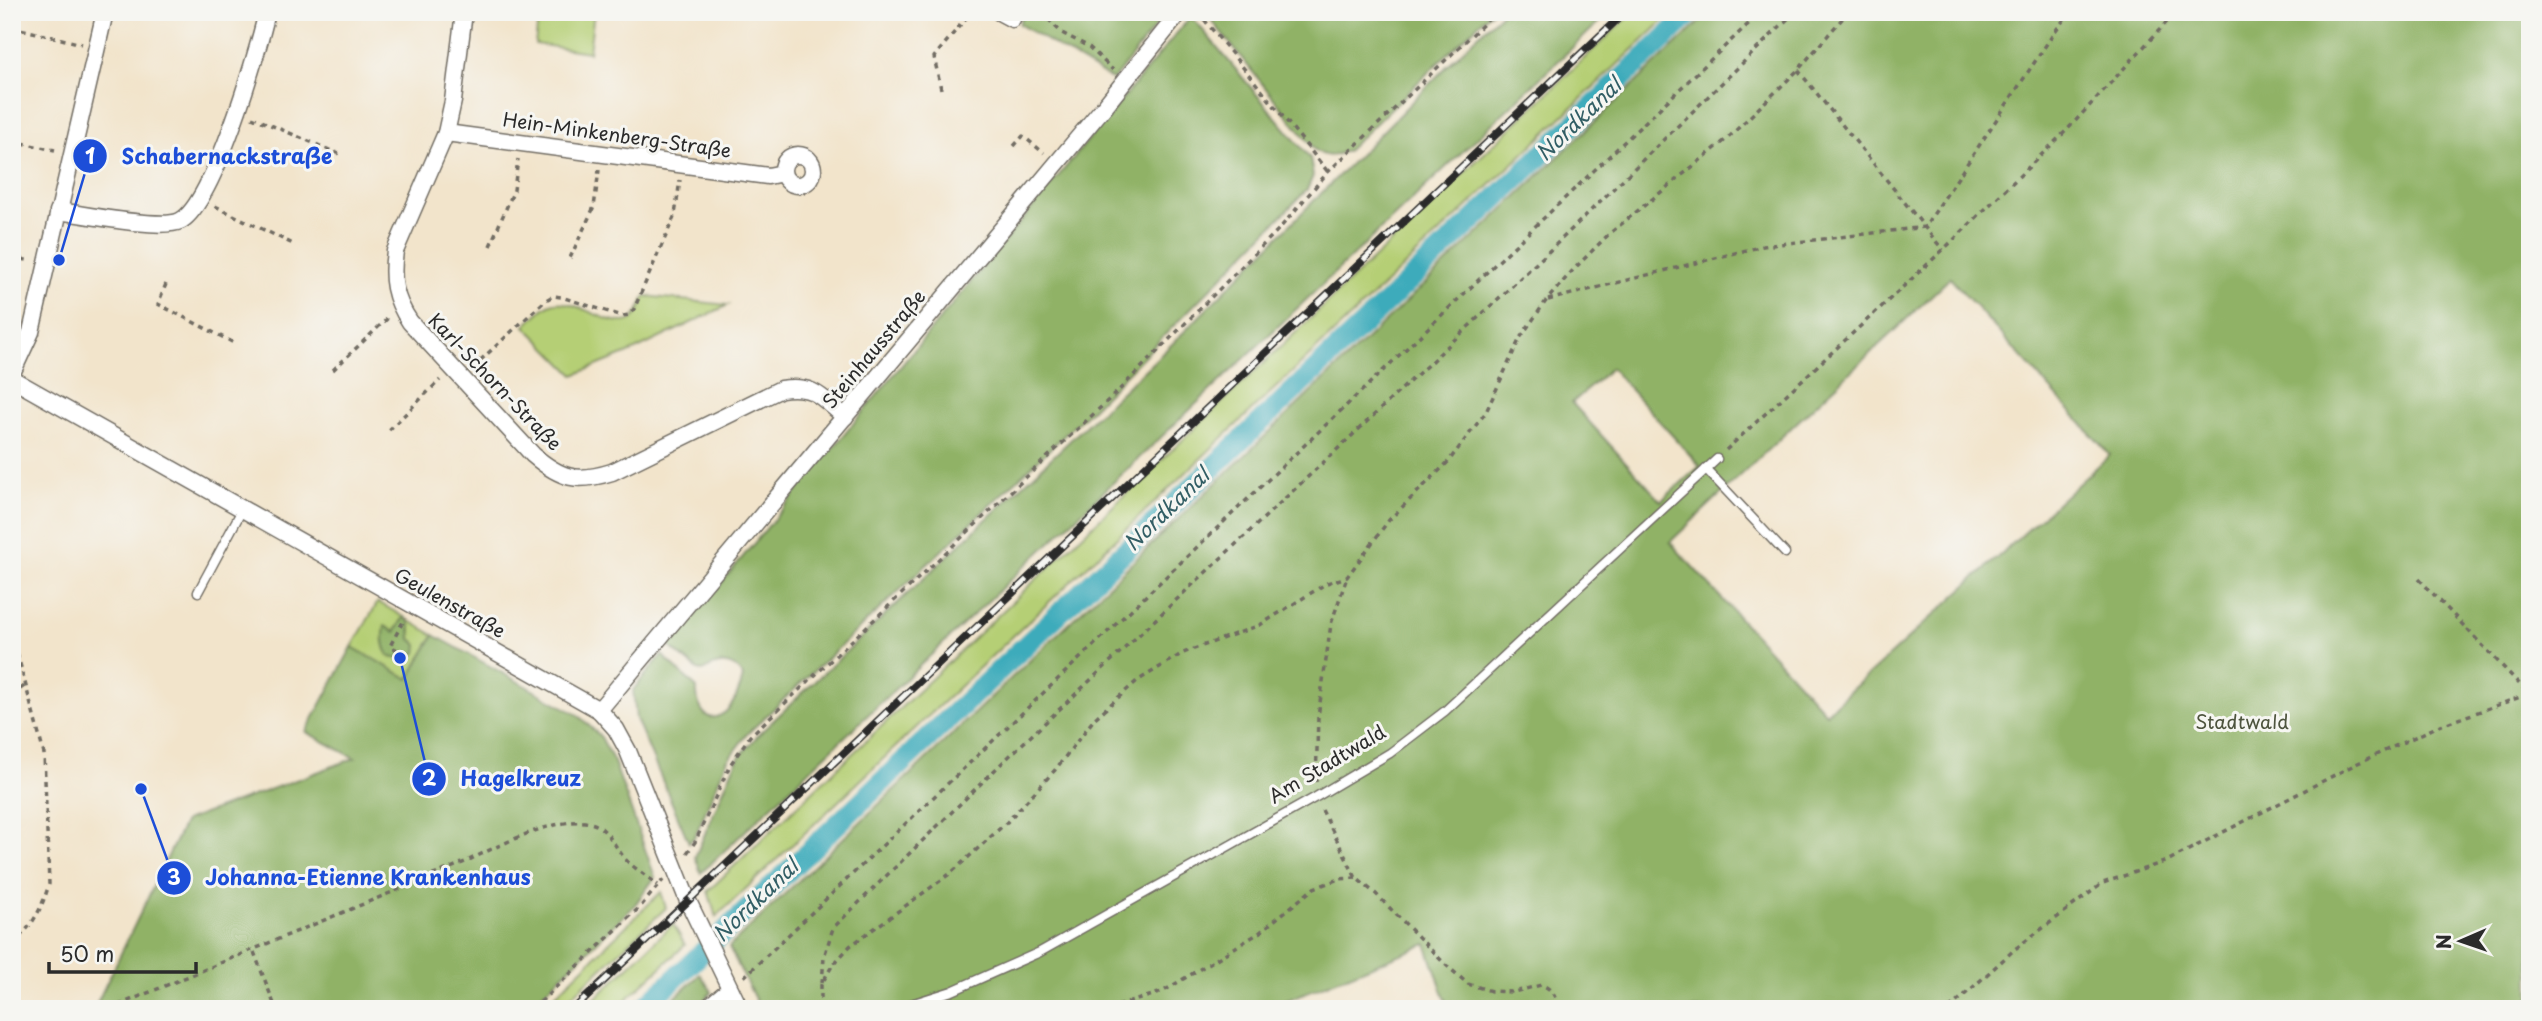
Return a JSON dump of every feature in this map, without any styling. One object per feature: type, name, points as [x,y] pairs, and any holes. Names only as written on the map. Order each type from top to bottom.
[{"type":"street","points":[[12,373],[31,332],[105,12]]},
{"type":"street","points":[[58,211],[170,224],[180,221],[190,213],[201,198],[237,111],[267,12]]},
{"type":"street","name":"Karl-Schorn-Straße","points":[[464,12],[453,101],[446,133],[395,251],[392,271],[394,290],[400,307],[410,322],[533,455],[564,477],[581,480],[612,472],[781,389],[799,386],[816,393],[845,417]]},
{"type":"street","name":"Steinhausstraße","points":[[598,710],[1056,164],[1180,12]]},
{"type":"street","name":"Hein-Minkenberg-Straße","points":[[446,133],[768,176],[783,173]]},
{"type":"street","name":"Geulenstraße","points":[[12,379],[598,710],[616,729],[628,751],[674,869],[740,1009]]},
{"type":"street","points":[[706,1009],[730,989]]},
{"type":"lane","name":"Am Stadtwald","points":[[895,1009],[952,992],[1040,951],[1316,797],[1390,752],[1445,711],[1717,459]]},
{"type":"lane","points":[[1706,469],[1785,553]]},
{"type":"lane","points":[[198,592],[242,510]]},
{"type":"path","points":[[941,89],[934,57],[971,12]]},
{"type":"path","points":[[1041,12],[1062,33],[1089,47],[1125,81]]},
{"type":"path","points":[[1198,12],[1328,172]]},
{"type":"path","points":[[533,1009],[641,906],[674,869],[695,842],[730,765],[750,736],[1117,392],[1280,228],[1328,172],[1496,12]]},
{"type":"path","points":[[730,989],[1761,12]]},
{"type":"path","points":[[821,1009],[824,957],[833,928],[1014,752],[1544,256],[1795,12]]},
{"type":"path","points":[[1559,1009],[1556,997],[1546,986],[1514,992],[1491,991],[1468,984],[1375,893],[1356,878],[1316,797],[1318,717],[1331,624],[1347,577],[1389,520],[1448,462],[1486,412],[1520,338],[1573,269],[1609,234],[1728,138],[1798,70],[1848,12]]},
{"type":"path","points":[[1925,228],[2070,12]]},
{"type":"path","points":[[1717,459],[1943,250],[2067,130],[2176,12]]},
{"type":"path","points":[[2521,12],[2530,18]]},
{"type":"path","points":[[2521,12],[2530,24]]},
{"type":"path","points":[[12,27],[96,48]]},
{"type":"path","points":[[1798,70],[1943,250]]},
{"type":"path","points":[[237,111],[340,154]]},
{"type":"path","points":[[1014,146],[1023,136],[1056,164]]},
{"type":"path","points":[[12,141],[72,154]]},
{"type":"path","points":[[490,246],[514,190],[521,143]]},
{"type":"path","points":[[570,258],[594,207],[601,154]]},
{"type":"path","points":[[389,430],[554,296],[622,316],[629,315],[635,309],[675,215],[682,165]]},
{"type":"path","points":[[201,198],[295,245]]},
{"type":"path","points":[[1546,301],[1763,246],[1925,228]]},
{"type":"path","points":[[166,284],[158,304],[236,344]]},
{"type":"path","points":[[333,370],[400,307]]},
{"type":"path","points":[[821,985],[832,966],[850,946],[951,873],[1007,822],[1055,770],[1095,718],[1137,681],[1183,653],[1260,625],[1327,583],[1347,577]]},
{"type":"path","points":[[1950,1009],[2015,949],[2103,883],[2167,861],[2358,763],[2441,726],[2529,695],[2419,579]]},
{"type":"path","points":[[397,632],[390,646],[403,653],[401,656]]},
{"type":"path","points":[[12,943],[33,923],[44,902],[49,884],[44,754],[15,645]]},
{"type":"path","points":[[12,695],[27,684]]},
{"type":"path","points":[[109,1009],[254,951],[465,862],[501,844],[566,822],[585,821],[601,828],[627,861],[658,885]]},
{"type":"path","points":[[1108,1009],[1162,992],[1259,933],[1314,888],[1339,879],[1356,878]]},
{"type":"path","points":[[254,951],[276,1009]]},
{"type":"green space","points":[[539,12],[594,12],[589,52],[535,44]]},
{"type":"green space","points":[[1010,12],[1167,12],[1113,80],[1019,24],[1021,19]]},
{"type":"green space","points":[[1205,12],[1491,12],[1348,150],[1331,156],[1315,150]]},
{"type":"green space","points":[[1503,12],[1610,12],[701,873],[695,857],[732,770],[739,757],[759,734],[1171,345]]},
{"type":"green space","points":[[1633,12],[1673,12],[716,917],[708,891]]},
{"type":"green space","name":"Stadtwald","points":[[1710,12],[2530,12],[2530,19],[2524,16],[2530,23],[2530,1009],[1449,1009],[1426,944],[1265,1009],[760,1009],[729,947]],"holes":[[[1950,278],[2110,455],[1826,713],[1670,542]],[[1611,368],[1700,466],[1661,501],[1572,403]]]},
{"type":"green space","points":[[1191,16],[1310,158],[1313,176],[1307,190],[1089,412],[747,734],[727,761],[695,836],[689,843],[636,719],[633,690],[662,655],[697,688],[699,705],[705,714],[715,717],[729,708],[742,681],[743,676],[739,671],[724,664],[698,670],[669,646]]},
{"type":"green space","points":[[645,296],[728,305],[631,352],[574,375],[525,326],[544,308],[560,303],[570,304],[614,321],[631,320],[636,316]]},
{"type":"green space","points":[[378,602],[404,617],[394,632],[383,637],[386,650],[415,642],[411,639],[408,620],[434,635],[409,679],[352,647]]},
{"type":"green space","points":[[404,617],[409,624],[411,639],[418,645],[417,653],[405,660],[390,657],[384,638],[385,626],[395,632]]},
{"type":"green space","points":[[434,635],[578,715],[601,737],[614,762],[655,877],[634,906],[527,1009],[94,1009],[185,821],[355,758],[306,732],[352,647],[409,679]]},
{"type":"green space","points":[[661,892],[666,908],[558,1009],[541,1009]]},
{"type":"green space","points":[[673,924],[685,945],[616,1009],[584,1009]]},
{"type":"green space","points":[[700,974],[712,992],[695,1009],[663,1009]]},
{"type":"waterway","name":"Nordkanal","points":[[643,1009],[1692,12]]},
{"type":"railway","points":[[574,1009],[1625,12]]},
{"type":"place","name":"Schabernackstraße","points":[[59,260]]},
{"type":"place","name":"Hagelkreuz","points":[[400,658]]},
{"type":"place","name":"Johanna-Etienne Krankenhaus","points":[[141,789]]}]
